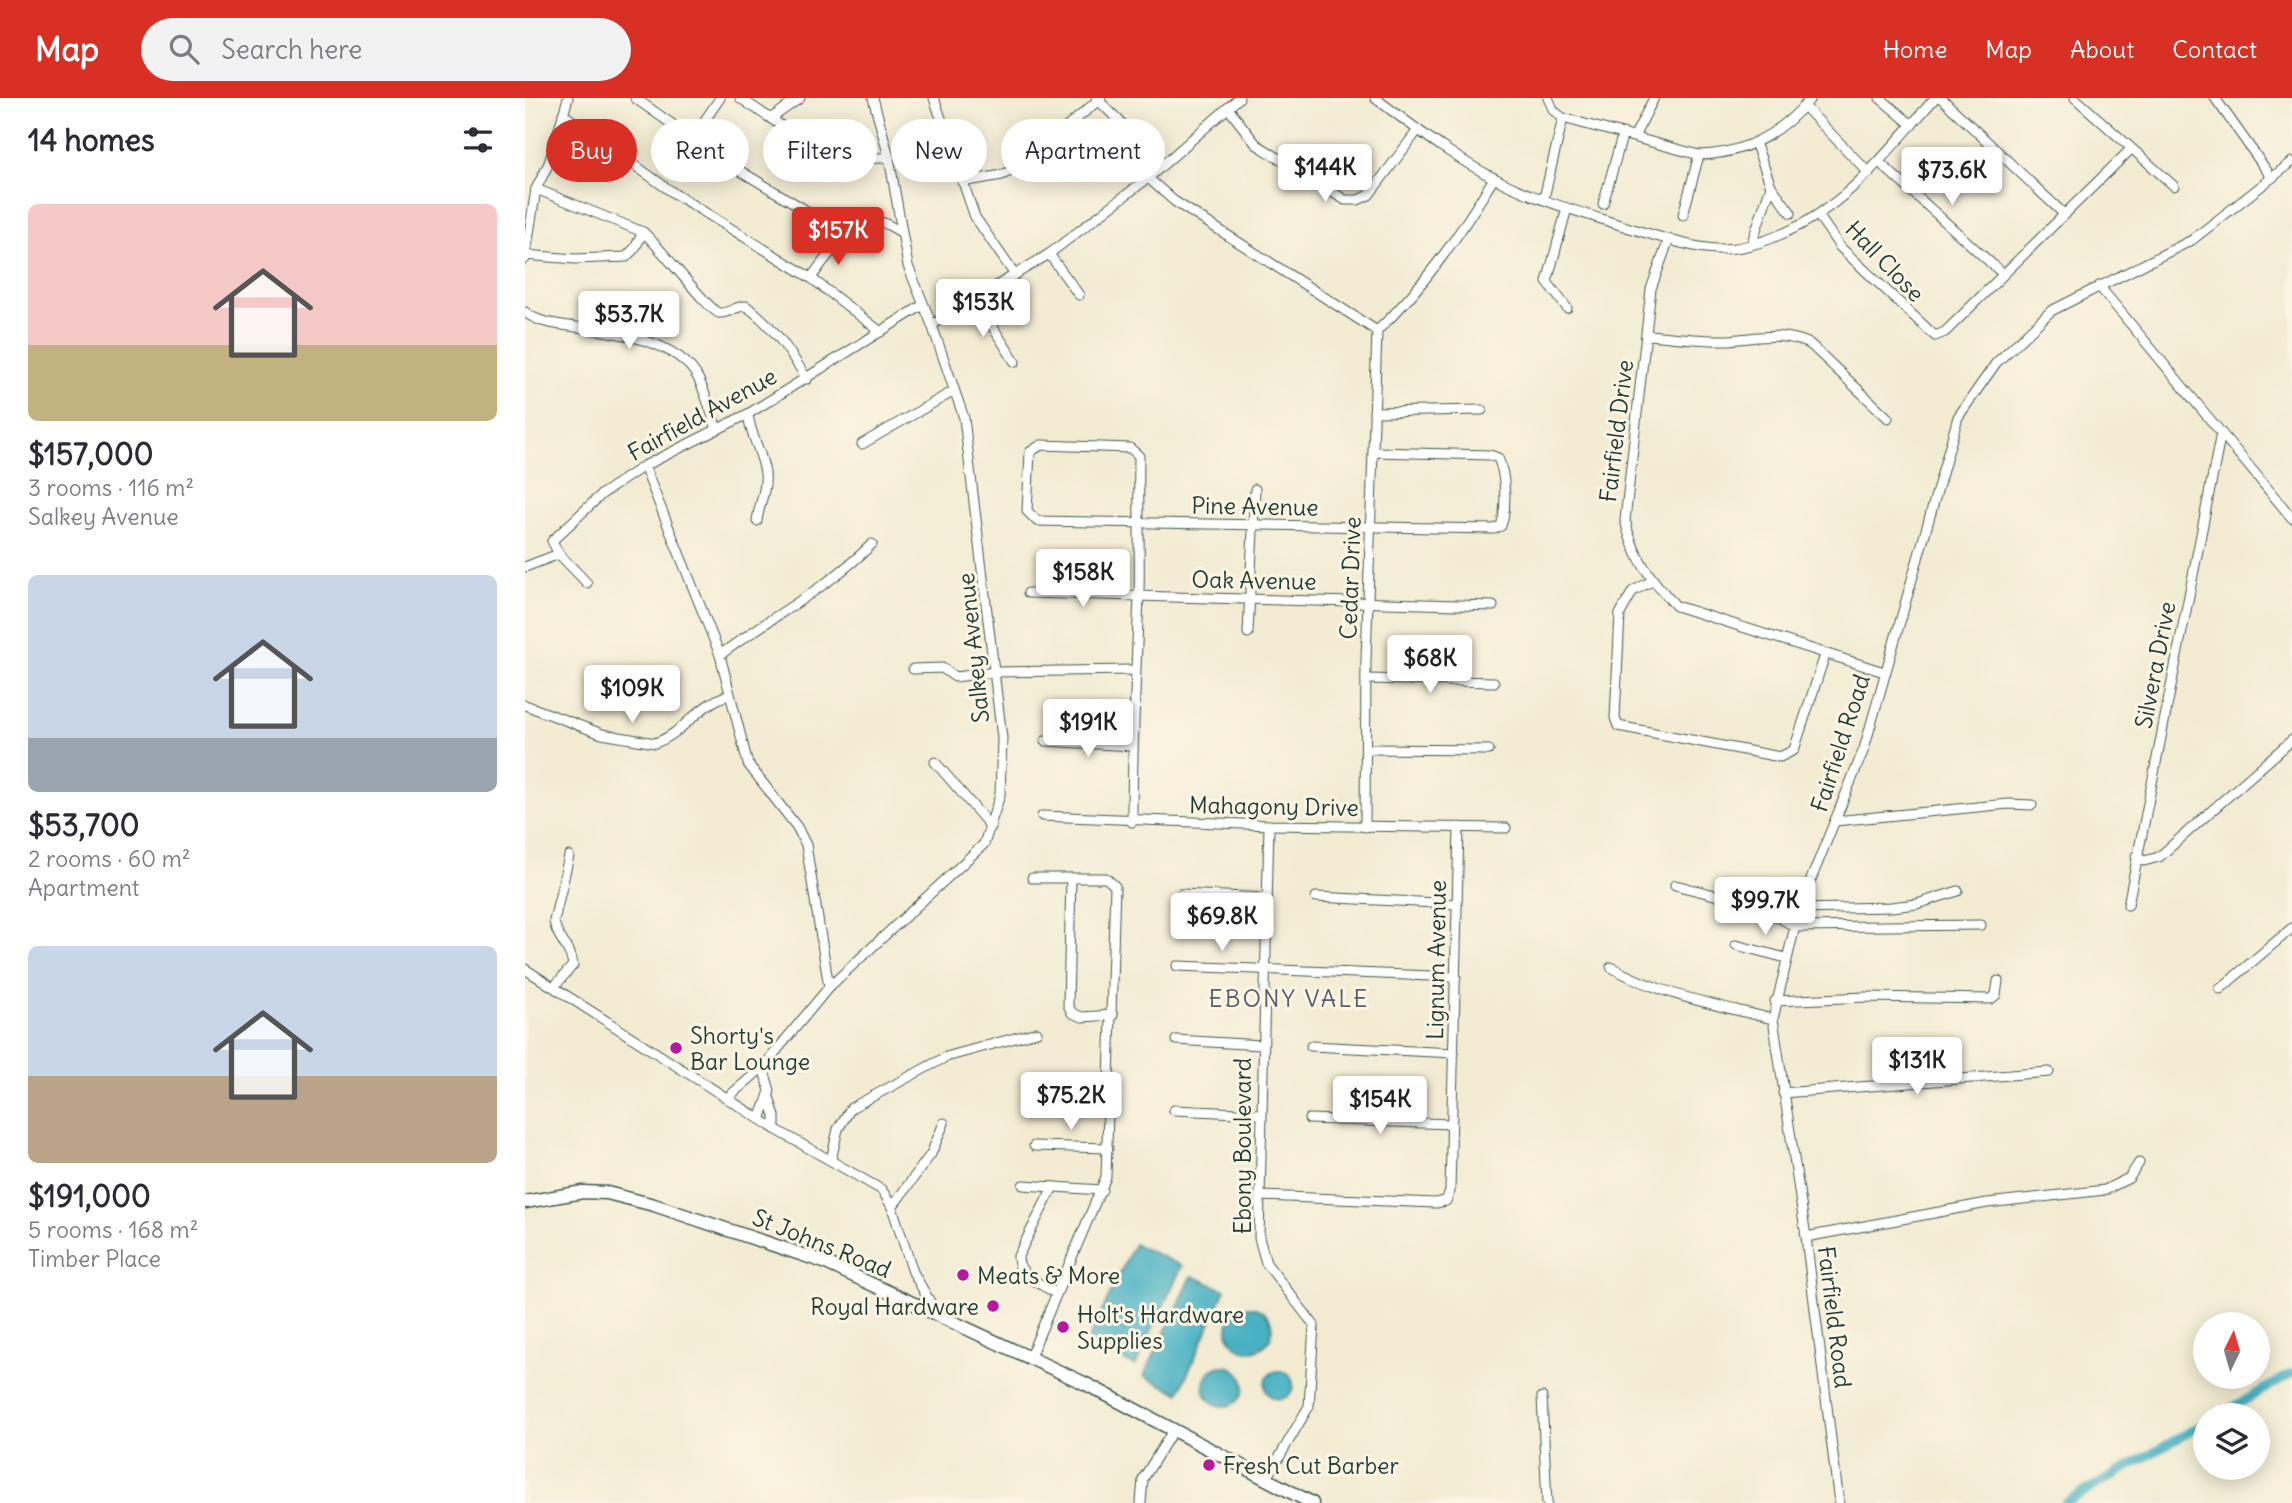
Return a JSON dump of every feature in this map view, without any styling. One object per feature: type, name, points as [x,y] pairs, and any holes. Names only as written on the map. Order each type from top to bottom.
[{"type":"main road","name":"St Johns Road","points":[[525,1202],[583,1192],[625,1196],[790,1248],[1086,1384],[1172,1432],[1312,1503]]},
{"type":"street","points":[[568,98],[549,163],[536,188],[525,257],[575,260],[626,257],[635,248],[643,232]]},
{"type":"street","points":[[635,98],[664,119]]},
{"type":"street","points":[[706,119],[720,98]]},
{"type":"street","points":[[740,98],[825,155],[838,160],[889,157]]},
{"type":"street","points":[[772,117],[800,98]]},
{"type":"street","name":"Salkey Avenue","points":[[727,1098],[763,1067],[829,987],[984,844],[1000,795],[1002,738],[996,672],[966,430],[932,324],[908,266],[889,157],[873,98]]},
{"type":"street","points":[[934,98],[941,119]]},
{"type":"street","points":[[1165,162],[1239,98]]},
{"type":"street","points":[[1375,98],[1418,130],[1494,178],[1567,208],[1669,239],[1713,249],[1751,245],[1779,236],[1818,215],[1870,173],[1935,98]]},
{"type":"street","points":[[1548,98],[1554,111],[1563,118],[1699,155],[1720,155],[1756,145],[1807,102],[1870,173]]},
{"type":"street","points":[[1634,137],[1654,98]]},
{"type":"street","points":[[1880,98],[1912,125]]},
{"type":"street","points":[[1941,98],[2065,215]]},
{"type":"street","points":[[2075,98],[2174,186]]},
{"type":"street","points":[[2215,98],[2272,178]]},
{"type":"street","points":[[987,178],[1002,175],[1021,166],[1098,99],[1118,119]]},
{"type":"street","points":[[1228,108],[1256,144],[1345,200],[1358,200],[1369,195],[1418,130]]},
{"type":"street","points":[[563,114],[675,194],[811,278],[881,332]]},
{"type":"street","points":[[1544,198],[1563,118]]},
{"type":"street","points":[[1603,204],[1623,133]]},
{"type":"street","points":[[1756,145],[1770,186],[1791,213]]},
{"type":"street","points":[[1880,163],[2003,274],[2131,149]]},
{"type":"street","points":[[1683,215],[1699,155]]},
{"type":"street","name":"Fairfield Road","points":[[1839,1503],[1806,1237],[1773,1019],[1775,1001],[1799,909],[1864,749],[1958,417],[1996,363],[2051,312],[2192,240],[2292,162]]},
{"type":"street","points":[[749,175],[804,209],[841,239]]},
{"type":"street","points":[[1154,182],[1174,201],[1377,331],[1407,303],[1433,270],[1494,178]]},
{"type":"street","points":[[962,182],[975,217],[1015,275]]},
{"type":"street","points":[[932,324],[1049,254],[1143,182]]},
{"type":"street","points":[[1751,245],[1770,186]]},
{"type":"street","points":[[536,188],[643,232],[657,244],[711,309],[726,313],[746,306],[753,311],[789,350],[807,379]]},
{"type":"street","points":[[1567,208],[1547,282],[1567,308]]},
{"type":"street","name":"Hall Close","points":[[1818,215],[1840,247],[1926,331],[1935,336],[1945,332],[2003,274]]},
{"type":"street","points":[[811,278],[841,239],[866,223],[875,222],[901,232]]},
{"type":"street","name":"Fairfield Drive","points":[[1669,239],[1651,289],[1625,520],[1630,544],[1652,581],[1676,606],[1884,672]]},
{"type":"street","points":[[1049,254],[1079,295]]},
{"type":"street","points":[[2099,286],[2292,518]]},
{"type":"street","points":[[975,299],[1015,362]]},
{"type":"street","name":"Fairfield Avenue","points":[[559,554],[552,546],[557,534],[603,494],[644,466],[748,414],[923,305]]},
{"type":"street","points":[[525,312],[534,319],[551,323],[643,339],[688,364],[697,377],[717,429]]},
{"type":"street","name":"Cedar Drive","points":[[1365,827],[1366,679],[1377,331]]},
{"type":"street","points":[[1647,335],[1727,340],[1770,335],[1797,338],[1810,344],[1888,418]]},
{"type":"street","points":[[863,444],[953,392]]},
{"type":"street","points":[[1374,412],[1482,410]]},
{"type":"street","points":[[748,414],[753,441],[764,469],[764,494],[757,521]]},
{"type":"street","name":"Silvera Drive","points":[[2128,905],[2221,433]]},
{"type":"street","name":"Pine Avenue","points":[[1138,524],[1139,456],[1136,450],[1034,446],[1030,452],[1027,512],[1037,521],[1138,524],[1255,524],[1371,528],[1494,529],[1501,526],[1504,517],[1502,466],[1498,458],[1490,455],[1374,452]]},
{"type":"street","points":[[644,466],[720,656],[748,764],[797,827],[806,845],[829,987]]},
{"type":"street","points":[[1248,633],[1255,489]]},
{"type":"street","points":[[1132,822],[1134,670],[1139,596],[1138,524]]},
{"type":"street","points":[[720,656],[759,625],[845,570],[872,544]]},
{"type":"street","points":[[525,567],[559,554],[587,583]]},
{"type":"street","points":[[1652,581],[1633,591],[1620,614],[1615,718],[1618,726],[1780,757],[1787,755],[1794,750],[1825,655]]},
{"type":"street","name":"Oak Avenue","points":[[1028,593],[1493,606]]},
{"type":"street","points":[[913,669],[942,668],[955,677],[996,672],[1134,670]]},
{"type":"street","points":[[1366,679],[1494,682]]},
{"type":"street","points":[[525,705],[602,734],[655,743],[692,715],[729,695]]},
{"type":"street","points":[[2136,856],[2144,861],[2159,857],[2292,740]]},
{"type":"street","points":[[1045,741],[1132,746]]},
{"type":"street","points":[[1366,749],[1489,750]]},
{"type":"street","points":[[935,762],[991,828]]},
{"type":"street","points":[[1835,821],[2008,804],[2032,806]]},
{"type":"street","name":"Mahagony Drive","points":[[1042,817],[1132,822],[1506,828]]},
{"type":"street","name":"Ebony Boulevard","points":[[1266,1480],[1309,1406],[1314,1325],[1266,1263],[1259,1238],[1269,825]]},
{"type":"street","name":"Lignum Avenue","points":[[1260,1196],[1436,1203],[1446,1200],[1450,1191],[1459,827]]},
{"type":"street","points":[[555,987],[573,965],[568,948],[555,929],[554,921],[569,856]]},
{"type":"street","points":[[1029,1359],[1055,1293],[1102,1190],[1108,1148],[1115,886],[1106,878],[1032,878]]},
{"type":"street","points":[[1071,878],[1068,1005],[1072,1013],[1082,1017],[1113,1015]]},
{"type":"street","points":[[1675,886],[1742,902],[1775,914],[1795,927],[1981,925]]},
{"type":"street","points":[[1799,909],[1891,907],[1917,904],[1958,891]]},
{"type":"street","points":[[1181,894],[1267,898]]},
{"type":"street","points":[[1316,897],[1457,904]]},
{"type":"street","points":[[2220,989],[2292,928]]},
{"type":"street","points":[[1736,944],[1786,958]]},
{"type":"street","points":[[1177,966],[1456,977]]},
{"type":"street","points":[[1611,967],[1633,979],[1669,991],[1773,1019]]},
{"type":"street","points":[[525,970],[761,1117],[775,1129],[882,1190],[892,1206],[913,1272],[939,1317]]},
{"type":"street","points":[[1775,1001],[1865,997],[1991,999],[1996,995],[1998,981]]},
{"type":"street","points":[[831,1160],[838,1129],[851,1108],[884,1092],[921,1068],[946,1057],[1037,1032]]},
{"type":"street","points":[[1176,1040],[1262,1045]]},
{"type":"street","points":[[1311,1046],[1454,1053]]},
{"type":"street","points":[[763,1067],[775,1116],[775,1129]]},
{"type":"street","points":[[1783,1093],[2049,1072]]},
{"type":"street","points":[[761,1117],[769,1097]]},
{"type":"street","points":[[1047,1102],[1109,1104]]},
{"type":"street","points":[[1174,1110],[1260,1114]]},
{"type":"street","points":[[1309,1119],[1451,1124]]},
{"type":"street","points":[[892,1206],[931,1154],[944,1124]]},
{"type":"street","points":[[1034,1146],[1108,1148]]},
{"type":"street","points":[[1806,1237],[1987,1203],[2105,1190],[2129,1178],[2139,1163]]},
{"type":"street","points":[[1023,1185],[1102,1190]]},
{"type":"street","points":[[1053,1187],[1018,1256],[1017,1265],[1022,1272],[1055,1293]]},
{"type":"street","points":[[1542,1396],[1547,1503]]},
{"type":"street","points":[[1141,1503],[1143,1479],[1172,1432]]},
{"type":"water","points":[[1134,1244],[1182,1266],[1135,1366],[1087,1343]]},
{"type":"water","points":[[1192,1276],[1225,1290],[1179,1393],[1144,1376]]},
{"type":"water","points":[[1250,1307],[1266,1313],[1272,1329],[1266,1345],[1250,1351],[1234,1345],[1228,1329],[1234,1313]]},
{"type":"water","points":[[1224,1366],[1232,1367],[1238,1372],[1243,1378],[1243,1394],[1238,1400],[1232,1405],[1224,1406],[1216,1405],[1210,1400],[1205,1394],[1204,1386],[1205,1378],[1210,1372],[1216,1367]]},
{"type":"water","points":[[1279,1371],[1289,1375],[1293,1385],[1289,1395],[1279,1399],[1269,1395],[1265,1385],[1269,1375]]},
{"type":"waterway","points":[[2240,1403],[2292,1373]]},
{"type":"waterway","points":[[2065,1503],[2193,1430]]},
{"type":"place","name":"Shorty's Bar Lounge","points":[[676,1048]]},
{"type":"place","name":"Meats & More","points":[[963,1275]]},
{"type":"place","name":"Royal Hardware","points":[[993,1306]]},
{"type":"place","name":"Holt's Hardware Supplies","points":[[1063,1327]]},
{"type":"place","name":"Fresh Cut Barber","points":[[1209,1465]]},
{"type":"district","name":"EBONY VALE","points":[[1289,998]]}]
